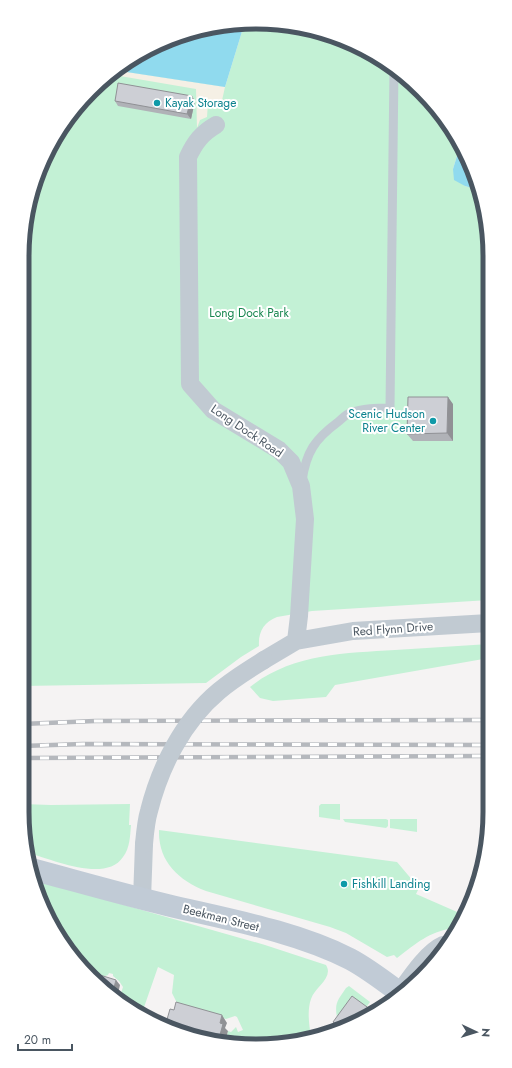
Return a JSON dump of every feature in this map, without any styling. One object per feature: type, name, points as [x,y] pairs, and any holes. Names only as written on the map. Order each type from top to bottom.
[{"type":"street","name":"Long Dock Road","points":[[216,125],[205,131],[194,143],[188,157],[190,384],[213,410],[279,450],[291,462],[301,486],[305,519],[296,641]]},
{"type":"street","name":"Red Flynn Drive","points":[[296,641],[353,631],[483,623]]},
{"type":"street","points":[[142,899],[144,844],[149,811],[160,774],[182,734],[199,712],[218,692],[264,660],[296,641]]},
{"type":"street","name":"Beekman Street","points":[[37,870],[142,899],[239,922],[318,944],[350,959],[379,977],[396,990]]},
{"type":"street","points":[[408,981],[417,968],[438,947]]},
{"type":"lane","points":[[301,486],[304,467],[314,443],[328,429],[349,413],[370,408],[390,408],[394,76]]},
{"type":"green space","name":"Long Dock Park","points":[[243,29],[271,29],[300,33],[343,46],[370,59],[382,67],[417,95],[427,106],[453,142],[458,152],[453,169],[465,186],[472,188],[479,212],[483,241],[483,600],[312,611],[277,617],[272,619],[263,628],[259,646],[241,657],[206,683],[29,686],[29,241],[33,212],[41,183],[52,156],[67,130],[95,95],[124,72],[225,87]]},
{"type":"green space","points":[[483,644],[483,659],[335,685],[326,697],[273,701],[260,698],[250,687],[266,676],[301,662],[319,657],[357,652]]},
{"type":"green space","points":[[29,804],[130,804],[129,825],[131,825],[129,842],[123,857],[115,865],[105,868],[92,869],[65,864],[33,854],[29,827]]},
{"type":"green space","points":[[321,804],[340,804],[340,820],[319,817],[319,806]]},
{"type":"green space","points":[[343,819],[386,819],[388,820],[388,826],[386,828],[345,822]]},
{"type":"green space","points":[[390,819],[417,819],[417,832],[390,828]]},
{"type":"green space","points":[[159,830],[397,862],[419,888],[416,894],[459,913],[451,929],[430,935],[397,958],[394,955],[387,957],[346,933],[330,927],[206,891],[196,886],[179,875],[172,868],[162,851]]},
{"type":"green space","points":[[40,881],[265,945],[326,965],[328,970],[326,978],[311,999],[309,1008],[311,1032],[271,1039],[241,1039],[226,1037],[228,1031],[231,1032],[236,1027],[238,1032],[243,1030],[237,1017],[235,1016],[226,1019],[178,1005],[172,993],[174,975],[158,967],[143,1010],[123,996],[124,994],[121,993],[123,987],[113,976],[113,974],[109,973],[105,976],[103,981],[95,973],[67,938],[52,912]]},
{"type":"green space","points":[[349,986],[370,1002],[365,1009],[337,1017],[336,1008],[338,1001],[346,988]]},
{"type":"sand","points":[[124,72],[225,87],[221,105],[208,103],[207,117],[200,120],[197,128],[196,89],[118,76]]},
{"type":"water","points":[[243,29],[225,87],[124,72],[143,59],[169,46],[212,33]]},
{"type":"water","points":[[458,152],[472,188],[454,180],[453,169]]},
{"type":"building","name":"Kayak Storage","points":[[118,83],[192,96],[187,114],[115,101]]},
{"type":"building","name":"Scenic Hudson River Center","points":[[408,397],[448,397],[447,433],[407,434]]},
{"type":"building","points":[[100,975],[116,980],[114,989],[106,983],[99,977]]},
{"type":"building","points":[[352,996],[370,1009],[336,1024],[333,1022]]},
{"type":"building","points":[[176,1002],[222,1015],[220,1023],[223,1024],[220,1036],[183,1027],[167,1021],[170,1009],[174,1010]]},
{"type":"railway","points":[[29,724],[95,721],[483,720]]},
{"type":"railway","points":[[29,746],[83,744],[483,745]]},
{"type":"railway","points":[[29,758],[483,756]]},
{"type":"place","name":"Kayak Storage","points":[[157,103]]},
{"type":"place","name":"Scenic Hudson River Center","points":[[433,421]]},
{"type":"place","name":"Fishkill Landing","points":[[344,884]]}]
